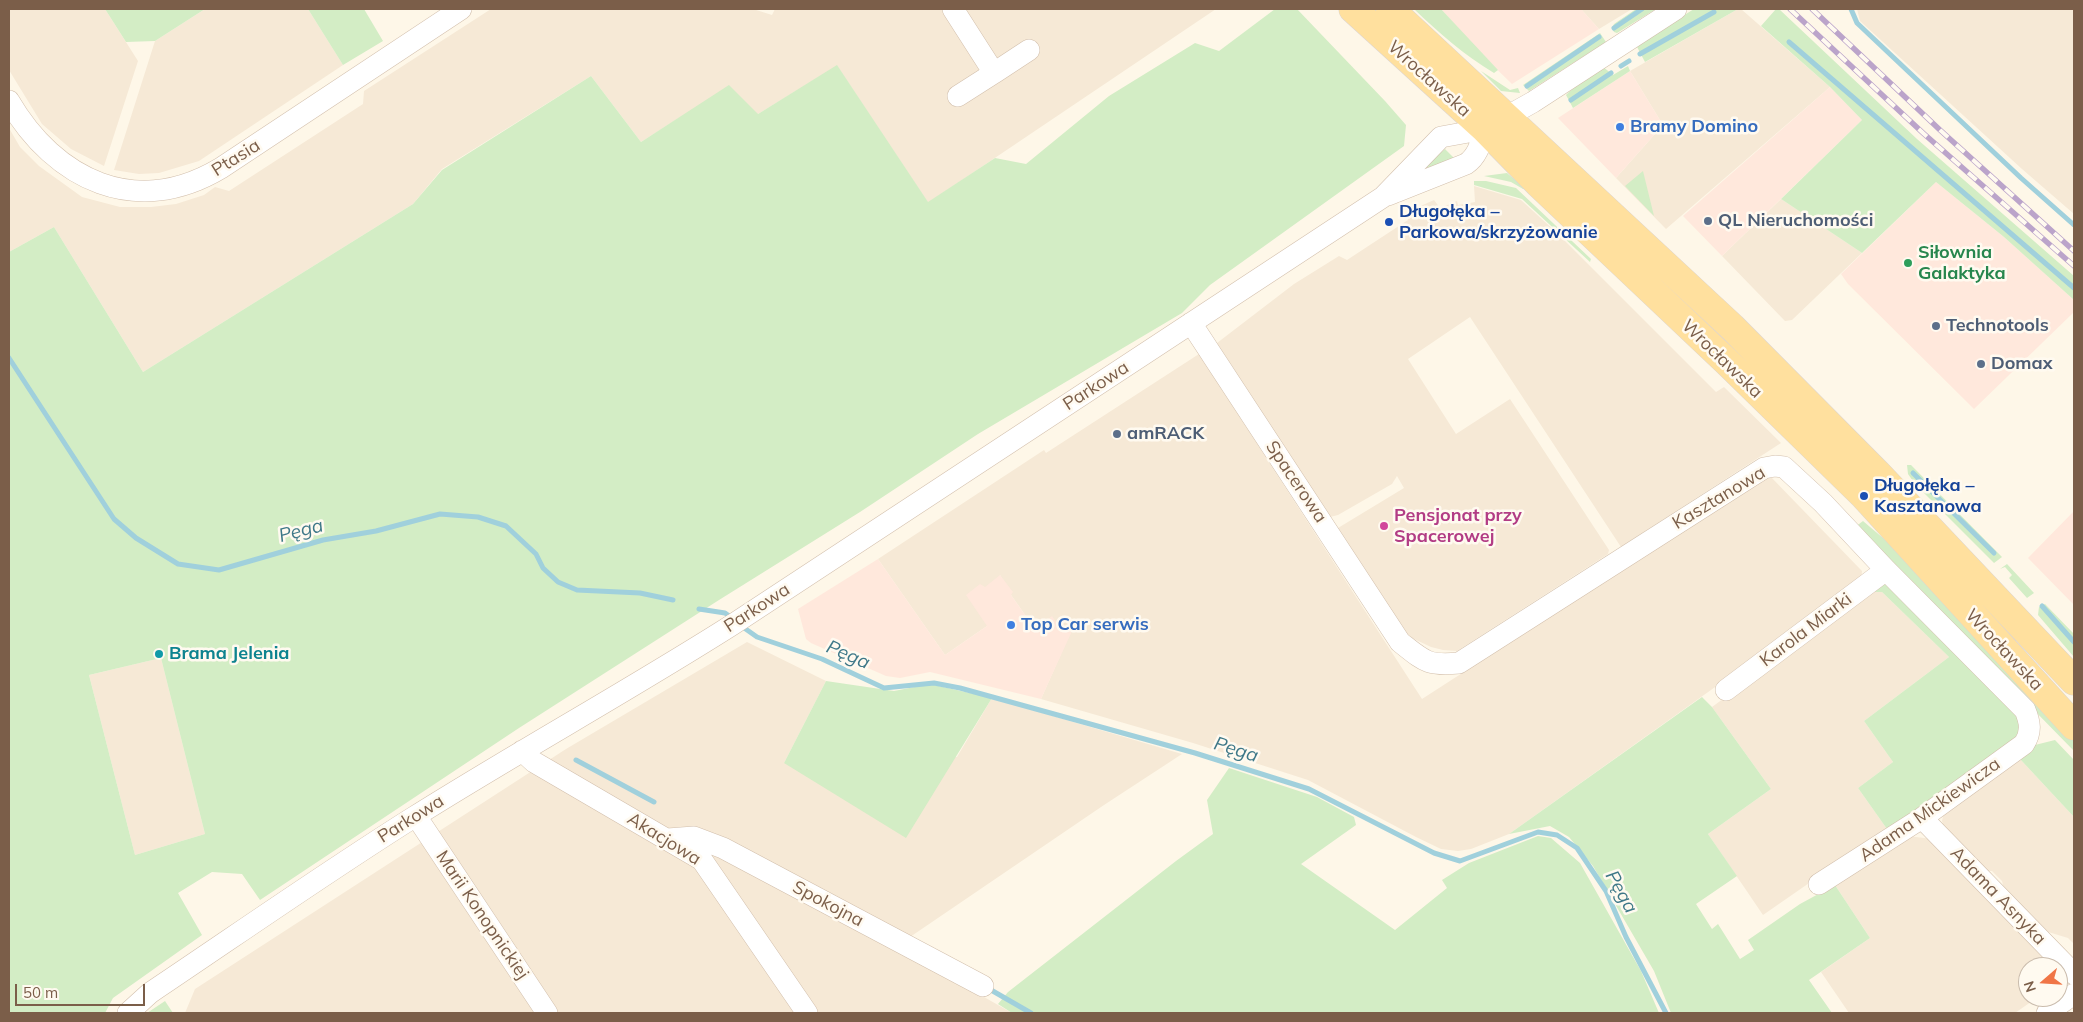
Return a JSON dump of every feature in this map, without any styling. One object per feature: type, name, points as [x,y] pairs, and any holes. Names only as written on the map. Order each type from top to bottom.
[{"type":"main road","name":"Wrocławska","points":[[1353,9],[1496,123],[1732,327],[1877,473],[2074,681]]},
{"type":"main road","name":"Wrocławska","points":[[1390,9],[1496,123],[1538,184],[1727,362],[1864,496],[2074,726]]},
{"type":"street","name":"Ptasia","points":[[9,101],[36,138],[64,166],[104,186],[152,191],[179,188],[204,178],[221,168],[461,9]]},
{"type":"street","points":[[953,9],[994,73]]},
{"type":"street","points":[[1496,123],[1541,97],[1676,9]]},
{"type":"street","points":[[958,96],[1029,50]]},
{"type":"street","name":"Parkowa","points":[[1383,197],[1441,137],[1496,123]]},
{"type":"street","name":"Parkowa","points":[[128,1013],[150,993],[416,816],[522,751],[646,680],[741,620],[1383,197],[1466,164],[1471,160],[1496,123]]},
{"type":"street","name":"Spacerowa","points":[[1191,323],[1400,642]]},
{"type":"street","name":"Kasztanowa","points":[[1400,642],[1422,659],[1437,665],[1459,663],[1759,471],[1775,466],[1784,467],[1824,503],[1886,570],[2025,710],[2030,727]]},
{"type":"street","name":"Karola Miarki","points":[[1726,690],[1886,570]]},
{"type":"street","name":"Adama Mickiewicza","points":[[1820,884],[1922,818],[2024,744],[2029,736],[2030,727]]},
{"type":"street","name":"Akacjowa","points":[[522,751],[534,762],[702,860],[807,1013]]},
{"type":"street","name":"Marii Konopnickiej","points":[[416,816],[548,1013]]},
{"type":"street","name":"Adama Asnyka","points":[[1922,818],[2074,974]]},
{"type":"street","name":"Spokojna","points":[[668,839],[694,837],[724,848],[983,986]]},
{"type":"street","points":[[2047,1013],[2074,994]]},
{"type":"shaded area","points":[[9,9],[105,9],[138,61],[104,166],[71,149],[42,124],[9,70]]},
{"type":"shaded area","points":[[205,9],[308,9],[343,65],[199,161],[159,173],[139,174],[114,170],[155,41]]},
{"type":"shaded area","points":[[491,9],[753,9],[772,15],[775,9],[1216,9],[928,203],[837,66],[758,114],[682,116],[641,142],[591,76],[442,169],[413,204],[143,372],[54,227],[9,252],[9,128],[20,147],[39,166],[82,197],[120,207],[151,207],[176,204],[204,195],[215,187],[229,191],[363,104],[364,91]]},
{"type":"shaded area","points":[[1441,9],[1581,9],[1599,29],[1512,84],[1480,53]]},
{"type":"shaded area","points":[[1581,9],[1632,9],[1599,29]]},
{"type":"shaded area","points":[[1741,9],[1830,87],[1666,229],[1616,178],[1663,125],[1630,71]]},
{"type":"shaded area","points":[[1857,9],[2074,9],[2074,214],[1860,21]]},
{"type":"shaded area","points":[[1630,71],[1663,125],[1616,178],[1558,118]]},
{"type":"shaded area","points":[[1830,87],[1862,120],[1722,256],[1683,216]]},
{"type":"shaded area","points":[[1936,182],[2004,237],[2074,300],[2074,312],[1974,409],[1848,284],[1841,274]]},
{"type":"shaded area","points":[[1474,186],[1521,200],[1556,232],[1716,392],[1724,387],[1781,443],[1621,547],[1470,317],[1408,359],[1456,434],[1510,399],[1609,550],[1608,554],[1457,651],[1431,647],[1406,633],[1338,528],[1404,488],[1397,476],[1392,484],[1338,515],[1330,517],[1217,343],[1294,284],[1339,256],[1347,260],[1408,220],[1405,213],[1434,200],[1440,208],[1457,201],[1458,205],[1475,202]]},
{"type":"shaded area","points":[[1781,199],[1862,253],[1792,320],[1785,321],[1722,256]]},
{"type":"shaded area","points":[[1199,354],[1422,699],[1769,475],[1862,571],[1861,583],[1509,834],[1471,849],[1458,851],[1441,849],[1308,780],[1193,743],[1041,699],[1071,631],[1035,629],[1011,595],[1000,575],[987,626],[945,655],[878,559],[1044,450],[1046,453]]},
{"type":"shaded area","points":[[2074,511],[2074,605],[2028,558]]},
{"type":"shaded area","points":[[878,559],[945,655],[987,626],[966,595],[980,584],[985,587],[1000,575],[1013,592],[1011,595],[1035,629],[1052,616],[1061,629],[1072,631],[1041,699],[930,672],[900,678],[886,676],[811,643],[806,639],[798,609]]},
{"type":"shaded area","points":[[1869,592],[1882,592],[1949,657],[1864,721],[1893,762],[1858,788],[1887,829],[1763,915],[1708,834],[1771,789],[1712,707]]},
{"type":"shaded area","points":[[747,642],[826,681],[784,763],[957,757],[992,698],[1182,754],[910,937],[949,977],[1012,1013],[185,1013],[195,989],[566,749]]},
{"type":"shaded area","points":[[161,658],[205,834],[135,855],[89,675]]},
{"type":"shaded area","points":[[2020,759],[2074,817],[2074,944],[2068,938],[2045,931],[2004,889],[2002,881],[1992,871],[1986,871],[1945,830],[1942,821],[1944,812]]},
{"type":"shaded area","points":[[1908,836],[1932,839],[2044,957],[2018,957],[2018,1007],[2024,1007],[2015,1013],[1849,1013],[1821,972],[1870,938],[1835,885]]},
{"type":"green space","points":[[105,9],[205,9],[155,41],[126,42]]},
{"type":"green space","points":[[308,9],[364,9],[383,41],[343,65]]},
{"type":"green space","points":[[1275,9],[1297,9],[1406,125],[1404,146],[1210,285],[1182,313],[978,434],[860,512],[519,728],[260,900],[242,874],[212,872],[178,893],[202,935],[113,998],[105,1013],[9,1013],[9,252],[54,227],[143,372],[413,204],[442,170],[591,76],[641,142],[729,85],[758,114],[837,65],[928,202],[995,158],[1026,164],[1109,96],[1195,43],[1219,51]],"holes":[[[161,658],[205,834],[135,855],[89,675]]]},
{"type":"green space","points":[[1414,9],[1441,9],[1498,70],[1494,73],[1472,59]]},
{"type":"green space","points":[[1636,9],[1656,9],[1617,33],[1614,32],[1612,28],[1614,24]]},
{"type":"green space","points":[[1694,9],[1738,9],[1645,62],[1636,45]]},
{"type":"green space","points":[[1776,9],[1779,9],[1917,139],[2074,276],[2074,300],[2004,237],[1936,182],[1862,253],[1781,199],[1862,120],[1830,87],[1761,26]]},
{"type":"green space","points":[[1600,33],[1606,42],[1529,91],[1523,85]]},
{"type":"green space","points":[[1602,66],[1613,75],[1628,66],[1630,71],[1573,108],[1566,95]]},
{"type":"green space","points":[[1481,71],[1510,90],[1518,88],[1520,93],[1501,91]]},
{"type":"green space","points":[[1445,149],[1455,159],[1414,175]]},
{"type":"green space","points":[[1643,171],[1654,216],[1625,186]]},
{"type":"green space","points":[[1507,173],[1526,189],[1511,182],[1484,176]]},
{"type":"green space","points":[[1474,181],[1486,181],[1516,188],[1591,259],[1590,262],[1522,199],[1474,185]]},
{"type":"green space","points":[[1907,465],[1911,465],[2002,557],[1994,563],[1915,484],[1908,474]]},
{"type":"green space","points":[[1863,521],[1890,544],[2074,740],[2074,751],[1855,527]]},
{"type":"green space","points":[[2007,564],[2034,593],[2027,598],[2009,578],[2012,575],[2005,567],[2000,569]]},
{"type":"green space","points":[[1887,583],[2024,723],[2018,743],[1887,829],[1858,788],[1893,762],[1864,721],[1949,657],[1882,592],[1869,592]]},
{"type":"green space","points":[[2045,604],[2074,634],[2074,657],[2038,615],[2039,607]]},
{"type":"green space","points":[[826,681],[894,691],[930,684],[992,698],[906,838],[784,763]]},
{"type":"green space","points":[[1702,697],[1712,707],[1771,789],[1708,834],[1737,876],[1696,904],[1712,929],[1718,924],[1740,959],[1754,950],[1748,940],[1800,904],[1835,885],[1870,938],[1809,980],[1832,1013],[1671,1013],[1654,971],[1593,866],[1569,837],[1550,826],[1509,834]]},
{"type":"green space","points":[[2055,740],[2074,760],[2074,817],[2020,759],[2031,746]]},
{"type":"green space","points":[[1229,768],[1317,797],[1354,817],[1356,825],[1301,864],[1395,930],[1447,888],[1442,880],[1469,863],[1538,836],[1551,838],[1580,863],[1641,971],[1659,1013],[1012,1013],[998,1004],[1008,992],[1213,834],[1207,800]]},
{"type":"green space","points":[[165,1001],[173,1013],[147,1013]]},
{"type":"waterway","points":[[1614,28],[1642,9]]},
{"type":"waterway","points":[[1851,9],[1857,23],[2021,178],[2074,225]]},
{"type":"waterway","points":[[1640,54],[1714,12]]},
{"type":"waterway","points":[[1527,86],[1599,37]]},
{"type":"waterway","points":[[1789,42],[2074,288]]},
{"type":"waterway","points":[[1621,66],[1629,61]]},
{"type":"waterway","points":[[1571,100],[1611,73]]},
{"type":"waterway","name":"Pęga","points":[[9,358],[114,519],[136,538],[178,564],[219,570],[323,540],[376,531],[440,514],[478,517],[506,526],[536,554],[543,568],[558,582],[577,590],[640,593],[673,600]]},
{"type":"waterway","points":[[1913,473],[1994,553]]},
{"type":"waterway","points":[[2042,606],[2074,642]]},
{"type":"waterway","name":"Pęga","points":[[699,609],[725,613],[732,618]]},
{"type":"waterway","name":"Pęga","points":[[740,625],[757,637],[822,659],[884,688],[934,683],[960,688],[1195,753],[1309,789],[1434,853],[1460,861],[1538,832],[1557,835],[1577,848],[1606,891],[1626,937],[1666,1013]]},
{"type":"waterway","points":[[576,760],[654,802]]},
{"type":"waterway","points":[[991,990],[1031,1013]]},
{"type":"railway","points":[[1790,9],[1923,133],[2074,266]]},
{"type":"railway","points":[[1812,9],[1940,130],[2074,251]]},
{"type":"place","name":"Bramy Domino","points":[[1620,127]]},
{"type":"place","name":"QL Nieruchomości","points":[[1708,221]]},
{"type":"place","name":"Długołęka – Parkowa/skrzyżowanie","points":[[1389,222]]},
{"type":"place","name":"Siłownia Galaktyka","points":[[1908,263]]},
{"type":"place","name":"Technotools","points":[[1936,326]]},
{"type":"place","name":"Domax","points":[[1981,364]]},
{"type":"place","name":"amRACK","points":[[1117,434]]},
{"type":"place","name":"Długołęka – Kasztanowa","points":[[1864,496]]},
{"type":"place","name":"Pensjonat przy Spacerowej","points":[[1384,526]]},
{"type":"place","name":"Top Car serwis","points":[[1011,625]]},
{"type":"place","name":"Brama Jelenia","points":[[159,654]]}]
